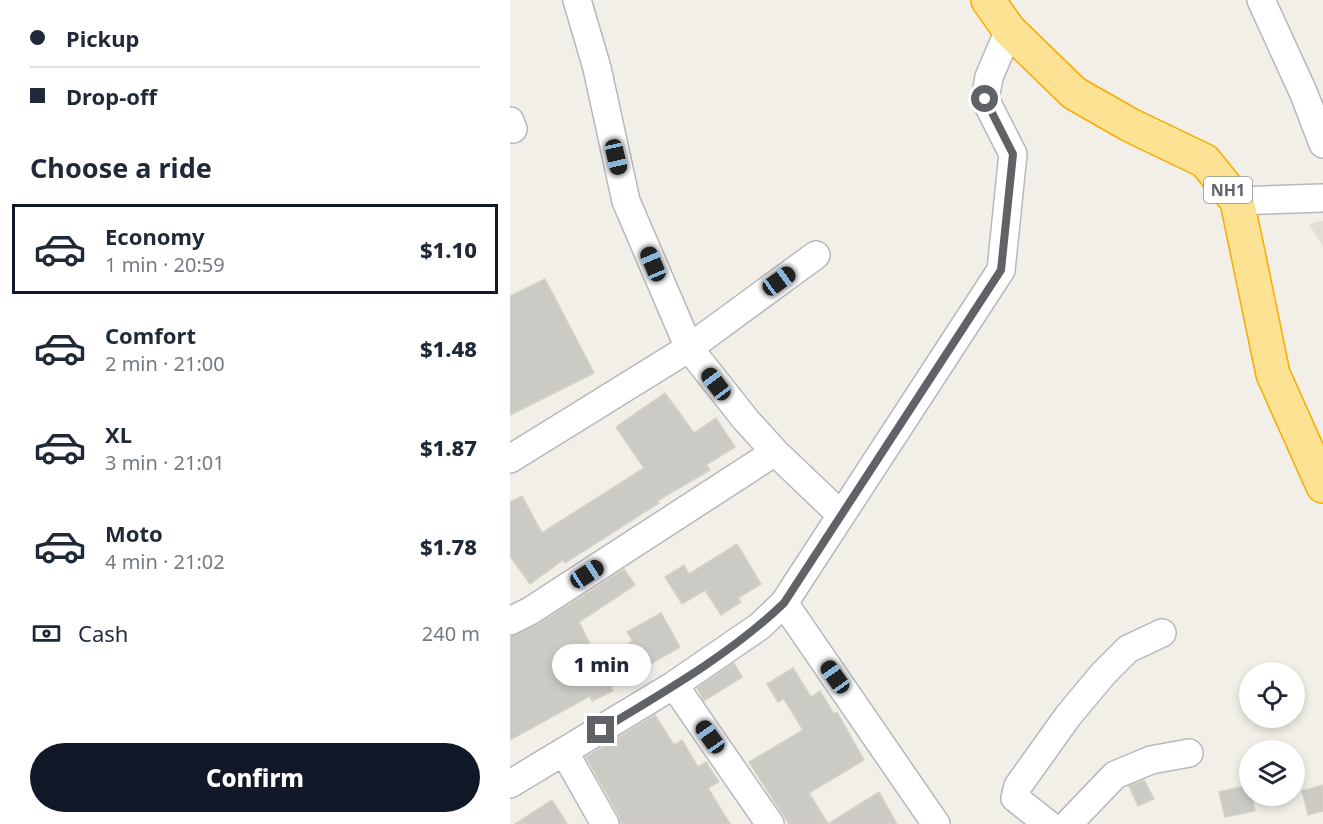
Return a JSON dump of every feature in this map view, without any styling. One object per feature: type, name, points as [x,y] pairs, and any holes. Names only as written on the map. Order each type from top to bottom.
[{"type":"highway","name":"NH1","points":[[988,0],[1009,30],[1074,93],[1130,125],[1205,161],[1237,201],[1273,374],[1323,486]]},
{"type":"street","points":[[577,0],[597,68],[626,201],[689,348],[746,420],[775,452],[841,515]]},
{"type":"street","points":[[1261,0],[1304,94],[1323,144]]},
{"type":"street","points":[[510,784],[565,753],[674,685],[760,626],[784,603],[1001,270],[1013,154],[985,99],[988,76],[1009,30]]},
{"type":"street","points":[[1237,201],[1323,198]]},
{"type":"street","points":[[510,459],[689,348],[816,255]]},
{"type":"street","points":[[510,621],[530,611],[775,452]]},
{"type":"street","points":[[784,603],[936,824]]},
{"type":"street","points":[[1048,824],[1015,798],[1018,786],[1068,716],[1103,674],[1128,649],[1162,633]]},
{"type":"street","points":[[674,685],[770,824]]},
{"type":"street","points":[[565,753],[605,824]]},
{"type":"street","points":[[1068,824],[1115,775],[1151,760],[1189,753]]},
{"type":"shaded area","points":[[1323,221],[1323,247],[1309,224]]},
{"type":"building","points":[[545,279],[594,373],[510,415],[510,296]]},
{"type":"building","points":[[665,393],[694,433],[716,418],[735,447],[706,465],[710,470],[657,501],[659,503],[565,563],[563,560],[530,584],[510,556],[510,502],[522,496],[542,533],[644,468],[616,427]]},
{"type":"building","points":[[737,544],[761,584],[738,598],[741,602],[721,615],[705,590],[682,604],[665,577],[684,565],[689,574]]},
{"type":"building","points":[[624,569],[635,585],[579,622],[598,660],[633,641],[627,632],[661,613],[680,647],[611,687],[613,691],[592,701],[590,696],[510,740],[510,637],[539,624]]},
{"type":"building","points":[[734,663],[742,677],[704,701],[697,688]]},
{"type":"building","points":[[793,668],[811,697],[820,691],[834,714],[837,712],[864,760],[809,793],[828,824],[789,824],[749,762],[803,730],[784,699],[778,702],[767,684]]},
{"type":"building","points":[[655,715],[674,745],[682,740],[698,767],[706,762],[719,782],[708,788],[730,824],[621,824],[619,816],[586,757]]},
{"type":"building","points":[[1144,780],[1154,799],[1138,806],[1129,786]]},
{"type":"building","points":[[1323,785],[1323,811],[1308,815],[1305,790]]},
{"type":"building","points":[[1239,787],[1239,806],[1254,806],[1255,811],[1225,817],[1219,792]]},
{"type":"building","points":[[879,792],[897,824],[828,824]]},
{"type":"building","points":[[552,800],[567,824],[515,824]]},
{"type":"route","points":[[601,730],[674,685],[760,626],[784,603],[1001,270],[1013,154],[985,99]]}]
